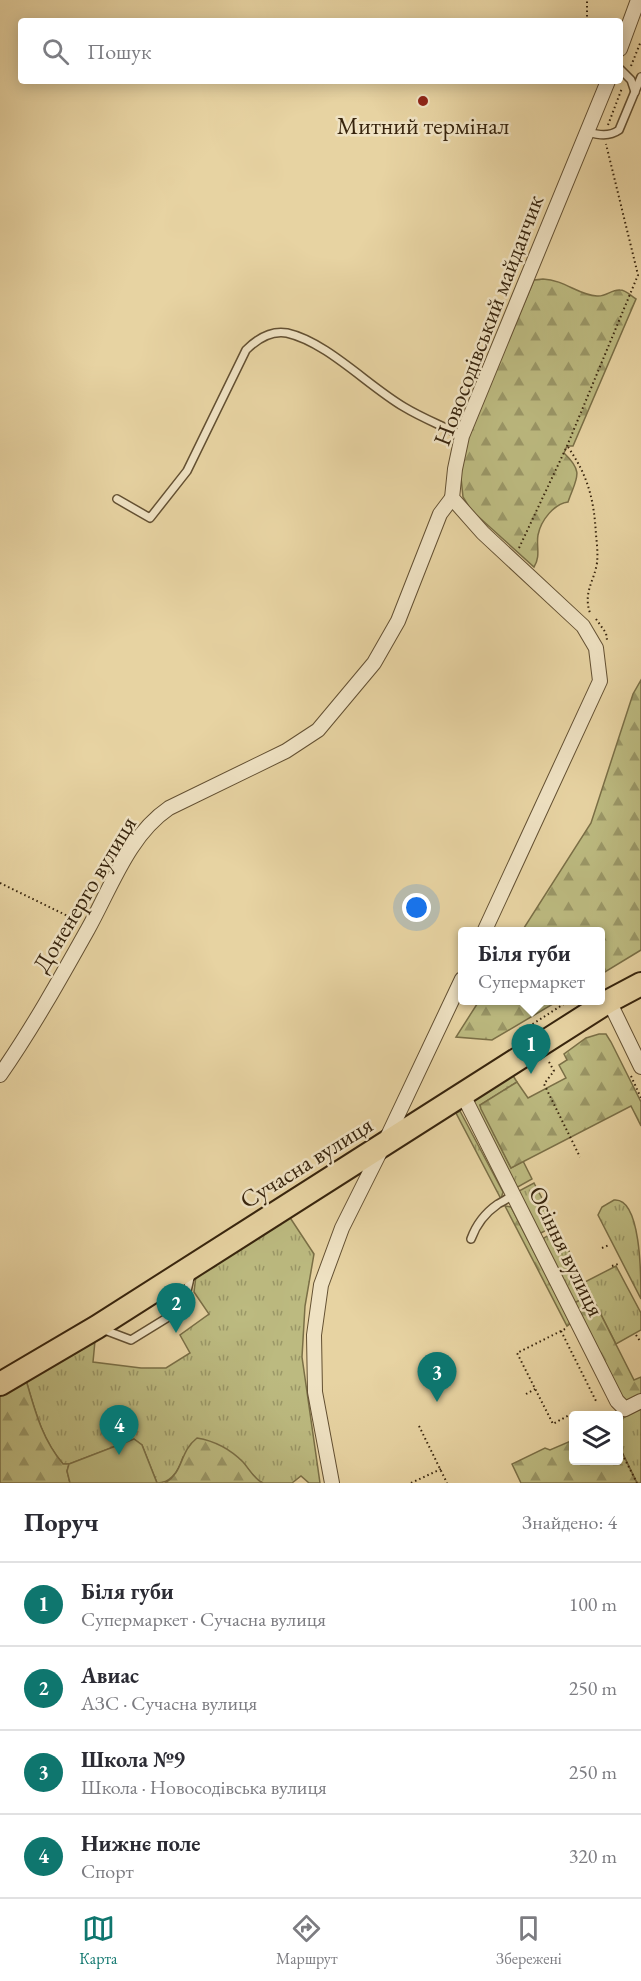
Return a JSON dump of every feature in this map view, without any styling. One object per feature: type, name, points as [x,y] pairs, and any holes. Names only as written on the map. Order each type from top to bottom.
[{"type":"main road","name":"Сучасна вулиця","points":[[605,1004],[641,984]]},
{"type":"main road","name":"Сучасна вулиця","points":[[0,1384],[97,1327],[603,1005]]},
{"type":"street","points":[[623,41],[638,0]]},
{"type":"street","name":"Новосодівський майданчик","points":[[452,498],[462,436],[607,84]]},
{"type":"street","points":[[452,498],[483,533],[583,626],[596,648],[600,681],[486,927]]},
{"type":"street","name":"Доненерго вулиця","points":[[0,1075],[20,1046],[89,928],[129,853],[157,816],[286,751],[318,730],[374,663],[398,621],[440,514],[452,498]]},
{"type":"street","points":[[332,1483],[315,1392],[314,1335],[321,1285],[342,1228],[458,987]]},
{"type":"street","points":[[609,1001],[641,1067]]},
{"type":"street","name":"Осіння вулиця","points":[[463,1095],[617,1401],[625,1409],[641,1401]]},
{"type":"lane","points":[[623,71],[628,75],[635,92]]},
{"type":"lane","points":[[587,132],[604,135],[613,134],[619,130],[641,77]]},
{"type":"lane","points":[[117,499],[150,518],[187,471],[246,350],[256,340],[269,333],[285,333],[304,339],[403,407],[462,436]]},
{"type":"lane","points":[[471,1239],[480,1221],[507,1200],[513,1191]]},
{"type":"lane","points":[[97,1327],[131,1340],[183,1308],[192,1266]]},
{"type":"path","points":[[587,0],[587,18]]},
{"type":"path","points":[[513,560],[567,446],[638,275],[604,135],[641,41]]},
{"type":"path","points":[[567,446],[581,466],[593,499],[597,562],[587,601],[589,612],[606,633],[607,643]]},
{"type":"path","points":[[0,883],[89,928]]},
{"type":"path","points":[[525,1029],[562,1005]]},
{"type":"path","points":[[546,1058],[554,1071],[544,1084],[580,1156]]},
{"type":"path","points":[[602,1248],[609,1245]]},
{"type":"path","points":[[612,1266],[618,1263]]},
{"type":"path","points":[[569,1415],[553,1424],[517,1353],[578,1323]]},
{"type":"path","points":[[561,1331],[596,1401]]},
{"type":"path","points":[[636,1335],[640,1341]]},
{"type":"path","points":[[526,1394],[535,1389]]},
{"type":"path","points":[[419,1426],[447,1483]]},
{"type":"path","points":[[623,1456],[637,1483]]},
{"type":"path","points":[[411,1483],[441,1469]]},
{"type":"green space","points":[[534,280],[558,282],[590,295],[600,296],[620,290],[636,299],[573,446],[567,446],[564,453],[575,466],[576,481],[568,502],[553,509],[542,524],[538,535],[538,555],[534,567],[471,510],[463,497],[460,468],[467,438]]},
{"type":"green space","points":[[641,680],[641,950],[605,972],[605,927],[525,927],[591,823],[633,694]]},
{"type":"green space","points":[[476,1005],[551,1005],[492,1040],[456,1037]]},
{"type":"green space","points":[[606,1034],[611,1042],[641,1102],[641,1126],[631,1106],[511,1168],[480,1105],[517,1082],[528,1098],[566,1078],[559,1065],[567,1060],[564,1054],[586,1038]]},
{"type":"green space","points":[[512,1074],[517,1082],[480,1105],[511,1168],[523,1161],[532,1179],[516,1188],[473,1103],[474,1099]]},
{"type":"green space","points":[[460,1111],[503,1192],[501,1199],[456,1113]]},
{"type":"green space","points":[[534,1183],[556,1225],[541,1233],[536,1233],[517,1192]]},
{"type":"green space","points":[[614,1200],[623,1202],[630,1211],[634,1224],[640,1256],[641,1299],[598,1215],[602,1207]]},
{"type":"green space","points":[[505,1206],[511,1207],[571,1323],[567,1326]]},
{"type":"green space","points":[[287,1213],[314,1254],[305,1306],[302,1357],[320,1483],[309,1483],[301,1476],[292,1483],[263,1483],[257,1480],[243,1463],[183,1457],[171,1478],[157,1483],[142,1445],[134,1439],[69,1464],[63,1464],[44,1435],[26,1380],[90,1338],[95,1341],[93,1362],[141,1368],[166,1368],[190,1353],[180,1335],[209,1314],[194,1292],[196,1276],[216,1266],[222,1252]]},
{"type":"green space","points":[[558,1230],[585,1282],[616,1266],[641,1313],[641,1330],[616,1344],[591,1295],[574,1303],[542,1239]]},
{"type":"green space","points":[[591,1295],[634,1380],[641,1377],[641,1398],[631,1403],[623,1399],[574,1303]]},
{"type":"green space","points":[[26,1380],[44,1435],[63,1464],[69,1464],[67,1471],[70,1483],[0,1483],[0,1396]]},
{"type":"green space","points":[[641,1409],[641,1483],[637,1483],[623,1454],[623,1418]]},
{"type":"green space","points":[[197,1438],[216,1443],[233,1453],[263,1483],[165,1483],[175,1473],[187,1449]]},
{"type":"green space","points":[[134,1439],[142,1445],[157,1483],[70,1483],[67,1471],[69,1464]]},
{"type":"green space","points":[[569,1442],[569,1465],[623,1465],[623,1454],[637,1483],[521,1483],[512,1464],[545,1448],[550,1450]]},
{"type":"place","name":"Митний термінал","points":[[423,101]]},
{"type":"place","name":"Біля губи","points":[[531,1074]]},
{"type":"place","name":"Авиас","points":[[176,1333]]},
{"type":"place","name":"Школа №9","points":[[437,1402]]},
{"type":"place","name":"Нижнє поле","points":[[119,1455]]}]
